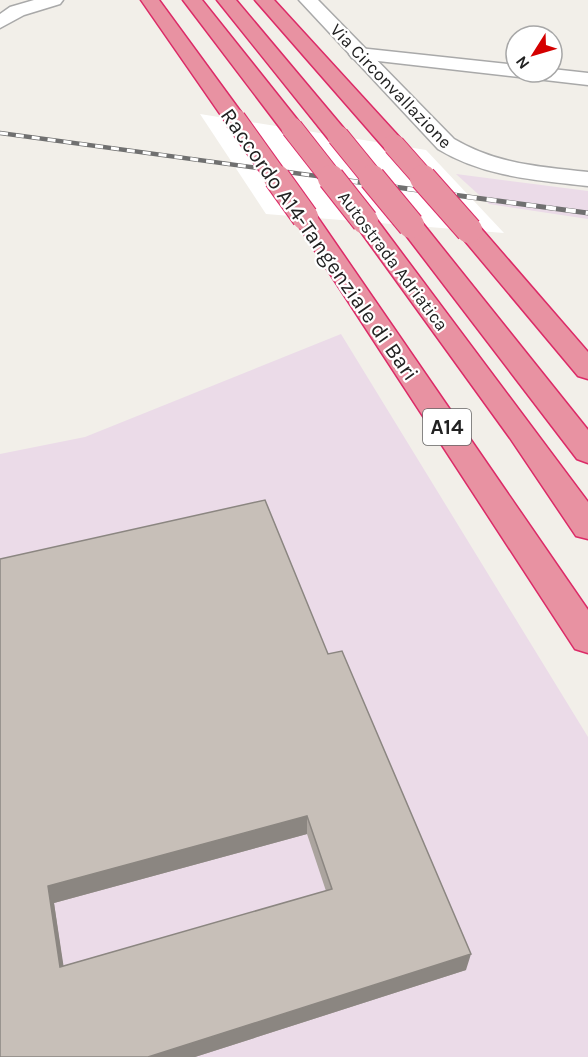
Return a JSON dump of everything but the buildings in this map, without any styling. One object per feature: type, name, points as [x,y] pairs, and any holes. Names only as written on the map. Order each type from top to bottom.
[{"type":"highway","name":"Raccordo A14-Tangenziale di Bari","points":[[150,0],[305,217],[588,639]]},
{"type":"highway","name":"Autostrada Adriatica","points":[[192,0],[365,221],[521,430],[588,527]]},
{"type":"highway","name":"Autostrada Adriatica","points":[[226,0],[411,225],[539,386],[588,452]]},
{"type":"highway","points":[[264,0],[469,230],[588,370]]},
{"type":"street","points":[[0,22],[17,12],[54,0]]},
{"type":"street","name":"Via Circonvallazione","points":[[308,0],[446,144],[460,154],[507,169],[588,179]]},
{"type":"street","points":[[359,54],[504,70]]},
{"type":"street","points":[[564,76],[588,79]]},
{"type":"shaded area","points":[[456,174],[588,191],[588,219],[489,204]]},
{"type":"shaded area","points":[[341,334],[588,737],[588,1057],[0,1057],[0,454],[85,437]]},
{"type":"pier","points":[[200,114],[426,150],[504,233],[266,214]]},
{"type":"railway","points":[[0,133],[339,179]]},
{"type":"railway","points":[[328,178],[588,213]]}]
